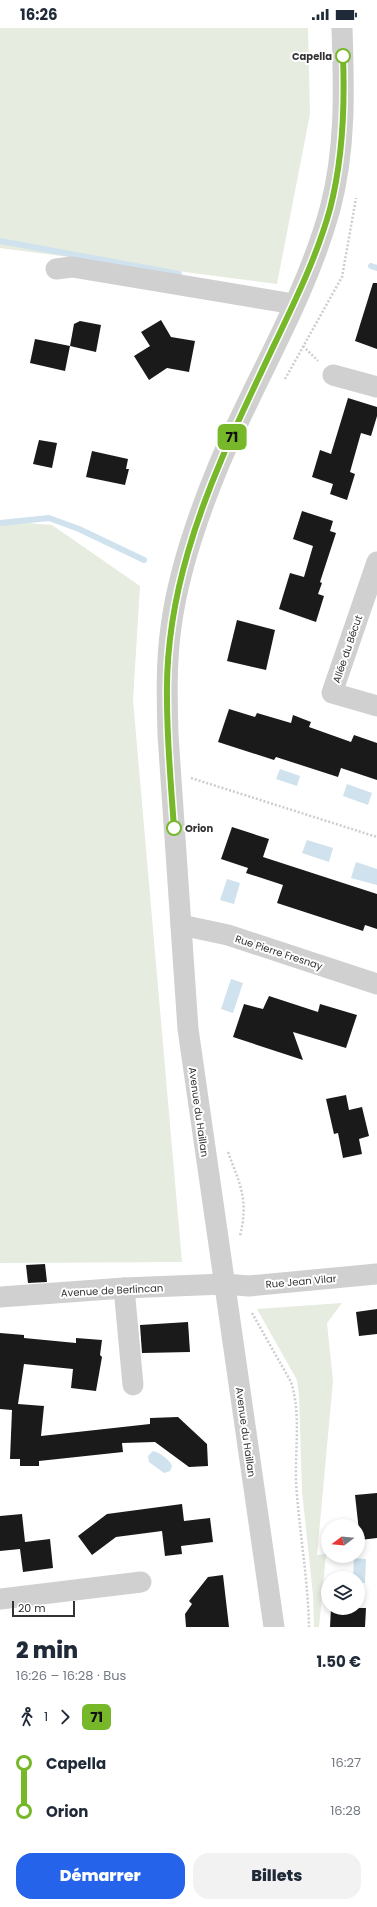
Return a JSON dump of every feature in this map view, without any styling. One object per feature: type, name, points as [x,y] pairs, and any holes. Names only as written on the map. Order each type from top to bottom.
[{"type":"street","name":"Avenue du Haillan","points":[[274,1627],[192,1065],[180,925],[166,698],[171,627],[177,593],[202,509],[218,466],[294,304],[320,241],[330,207],[337,172],[344,102],[342,28]]},
{"type":"street","points":[[56,269],[72,267],[294,304]]},
{"type":"street","points":[[333,375],[377,386]]},
{"type":"street","name":"Allée du Bécut","points":[[377,562],[332,693],[377,706]]},
{"type":"street","name":"Rue Pierre Fresnay","points":[[180,925],[228,935],[377,984]]},
{"type":"street","name":"Rue Jean Vilar","points":[[225,1284],[249,1286],[377,1274]]},
{"type":"street","name":"Avenue de Berlincan","points":[[0,1297],[124,1288],[225,1284]]},
{"type":"street","points":[[124,1288],[133,1385]]},
{"type":"street","points":[[0,1599],[141,1582]]},
{"type":"path","points":[[283,382],[342,277],[357,192]]},
{"type":"path","points":[[188,784],[186,776],[377,837]]},
{"type":"path","points":[[226,1145],[242,1186],[244,1197],[243,1222],[240,1242]]},
{"type":"path","points":[[249,1286],[252,1315],[291,1382],[295,1394],[297,1407],[296,1483],[307,1580],[310,1627]]},
{"type":"shaded area","points":[[0,28],[308,28],[310,114],[277,284],[0,248]]},
{"type":"shaded area","points":[[0,521],[52,525],[140,586],[133,700],[182,1262],[0,1263]]},
{"type":"shaded area","points":[[342,1303],[327,1323],[333,1381],[317,1555],[321,1555],[321,1563],[325,1563],[324,1571],[321,1571],[321,1606],[319,1627],[314,1627],[313,1595],[302,1491],[299,1395],[297,1380],[257,1309]]},
{"type":"water","points":[[280,769],[300,776],[297,786],[276,779]]},
{"type":"water","points":[[347,784],[372,793],[368,805],[343,796]]},
{"type":"water","points":[[307,840],[333,848],[329,862],[302,853]]},
{"type":"water","points":[[356,862],[377,869],[377,885],[351,878]]},
{"type":"water","points":[[227,879],[240,883],[234,904],[220,900]]},
{"type":"water","points":[[231,979],[243,983],[233,1013],[221,1009]]},
{"type":"water","points":[[153,1451],[169,1461],[172,1466],[170,1471],[164,1473],[149,1462],[148,1456]]},
{"type":"water","points":[[366,1559],[365,1583],[365,1571],[353,1571],[354,1563],[365,1563]]},
{"type":"building","points":[[373,283],[377,283],[377,349],[355,341]]},
{"type":"building","points":[[161,320],[171,337],[195,341],[189,372],[167,368],[149,380],[134,356],[150,346],[141,332]]},
{"type":"building","points":[[80,321],[101,325],[96,352],[70,346],[74,324]]},
{"type":"building","points":[[35,339],[70,346],[65,371],[30,363]]},
{"type":"building","points":[[348,398],[377,407],[377,416],[371,436],[361,433],[350,472],[355,474],[347,500],[330,494],[333,484],[312,477],[320,450],[331,454]]},
{"type":"building","points":[[39,440],[57,443],[52,468],[33,464]]},
{"type":"building","points":[[92,451],[128,459],[126,469],[129,469],[125,485],[86,477]]},
{"type":"building","points":[[302,511],[333,521],[330,531],[336,533],[320,582],[322,583],[318,594],[324,596],[316,622],[279,609],[290,573],[304,577],[313,546],[293,539]]},
{"type":"building","points":[[237,620],[275,630],[266,670],[227,661]]},
{"type":"building","points":[[229,709],[255,717],[257,713],[291,723],[293,715],[311,722],[309,727],[351,742],[354,735],[377,743],[377,780],[341,768],[338,777],[276,757],[274,760],[218,742]]},
{"type":"building","points":[[232,827],[269,839],[263,857],[377,894],[377,929],[365,925],[363,931],[277,903],[283,885],[246,873],[248,868],[221,859]]},
{"type":"building","points":[[269,996],[318,1012],[320,1004],[357,1015],[346,1048],[293,1032],[303,1060],[233,1037],[244,1004],[263,1009]]},
{"type":"building","points":[[346,1095],[349,1110],[362,1107],[369,1136],[359,1139],[362,1154],[343,1158],[338,1133],[334,1134],[326,1099]]},
{"type":"building","points":[[45,1264],[47,1282],[28,1283],[26,1265]]},
{"type":"building","points":[[377,1309],[377,1334],[359,1336],[356,1312]]},
{"type":"building","points":[[188,1322],[190,1352],[142,1353],[140,1325]]},
{"type":"building","points":[[0,1333],[24,1335],[24,1338],[76,1343],[76,1338],[102,1340],[100,1355],[102,1357],[96,1391],[71,1388],[73,1369],[24,1364],[18,1404],[44,1406],[41,1436],[150,1424],[150,1418],[178,1417],[207,1444],[208,1466],[189,1467],[155,1442],[122,1443],[123,1452],[39,1461],[39,1466],[20,1466],[20,1459],[10,1459],[12,1410],[0,1409]]},
{"type":"building","points":[[377,1493],[377,1538],[365,1539],[365,1519],[358,1519],[355,1495]]},
{"type":"building","points":[[182,1504],[184,1521],[210,1518],[213,1542],[181,1546],[182,1554],[165,1556],[162,1531],[116,1537],[92,1555],[78,1536],[107,1514]]},
{"type":"building","points":[[22,1514],[25,1542],[50,1539],[53,1568],[23,1572],[20,1549],[0,1551],[0,1516]]},
{"type":"building","points":[[223,1575],[229,1627],[186,1627],[185,1614],[192,1604],[189,1601],[208,1577]]},
{"type":"building","points":[[366,1608],[365,1627],[330,1627],[331,1615],[365,1615]]},
{"type":"waterway","points":[[0,241],[179,274]]},
{"type":"waterway","points":[[371,266],[377,268]]},
{"type":"waterway","points":[[0,523],[49,518],[79,529],[144,560]]},
{"type":"bus line","name":"71","points":[[174,828],[166,698],[171,627],[177,593],[188,552],[218,466],[308,273],[320,241],[330,207],[342,137],[344,102],[343,56]]},
{"type":"place","name":"Capella","points":[[343,56]]},
{"type":"place","name":"Orion","points":[[174,828]]}]
